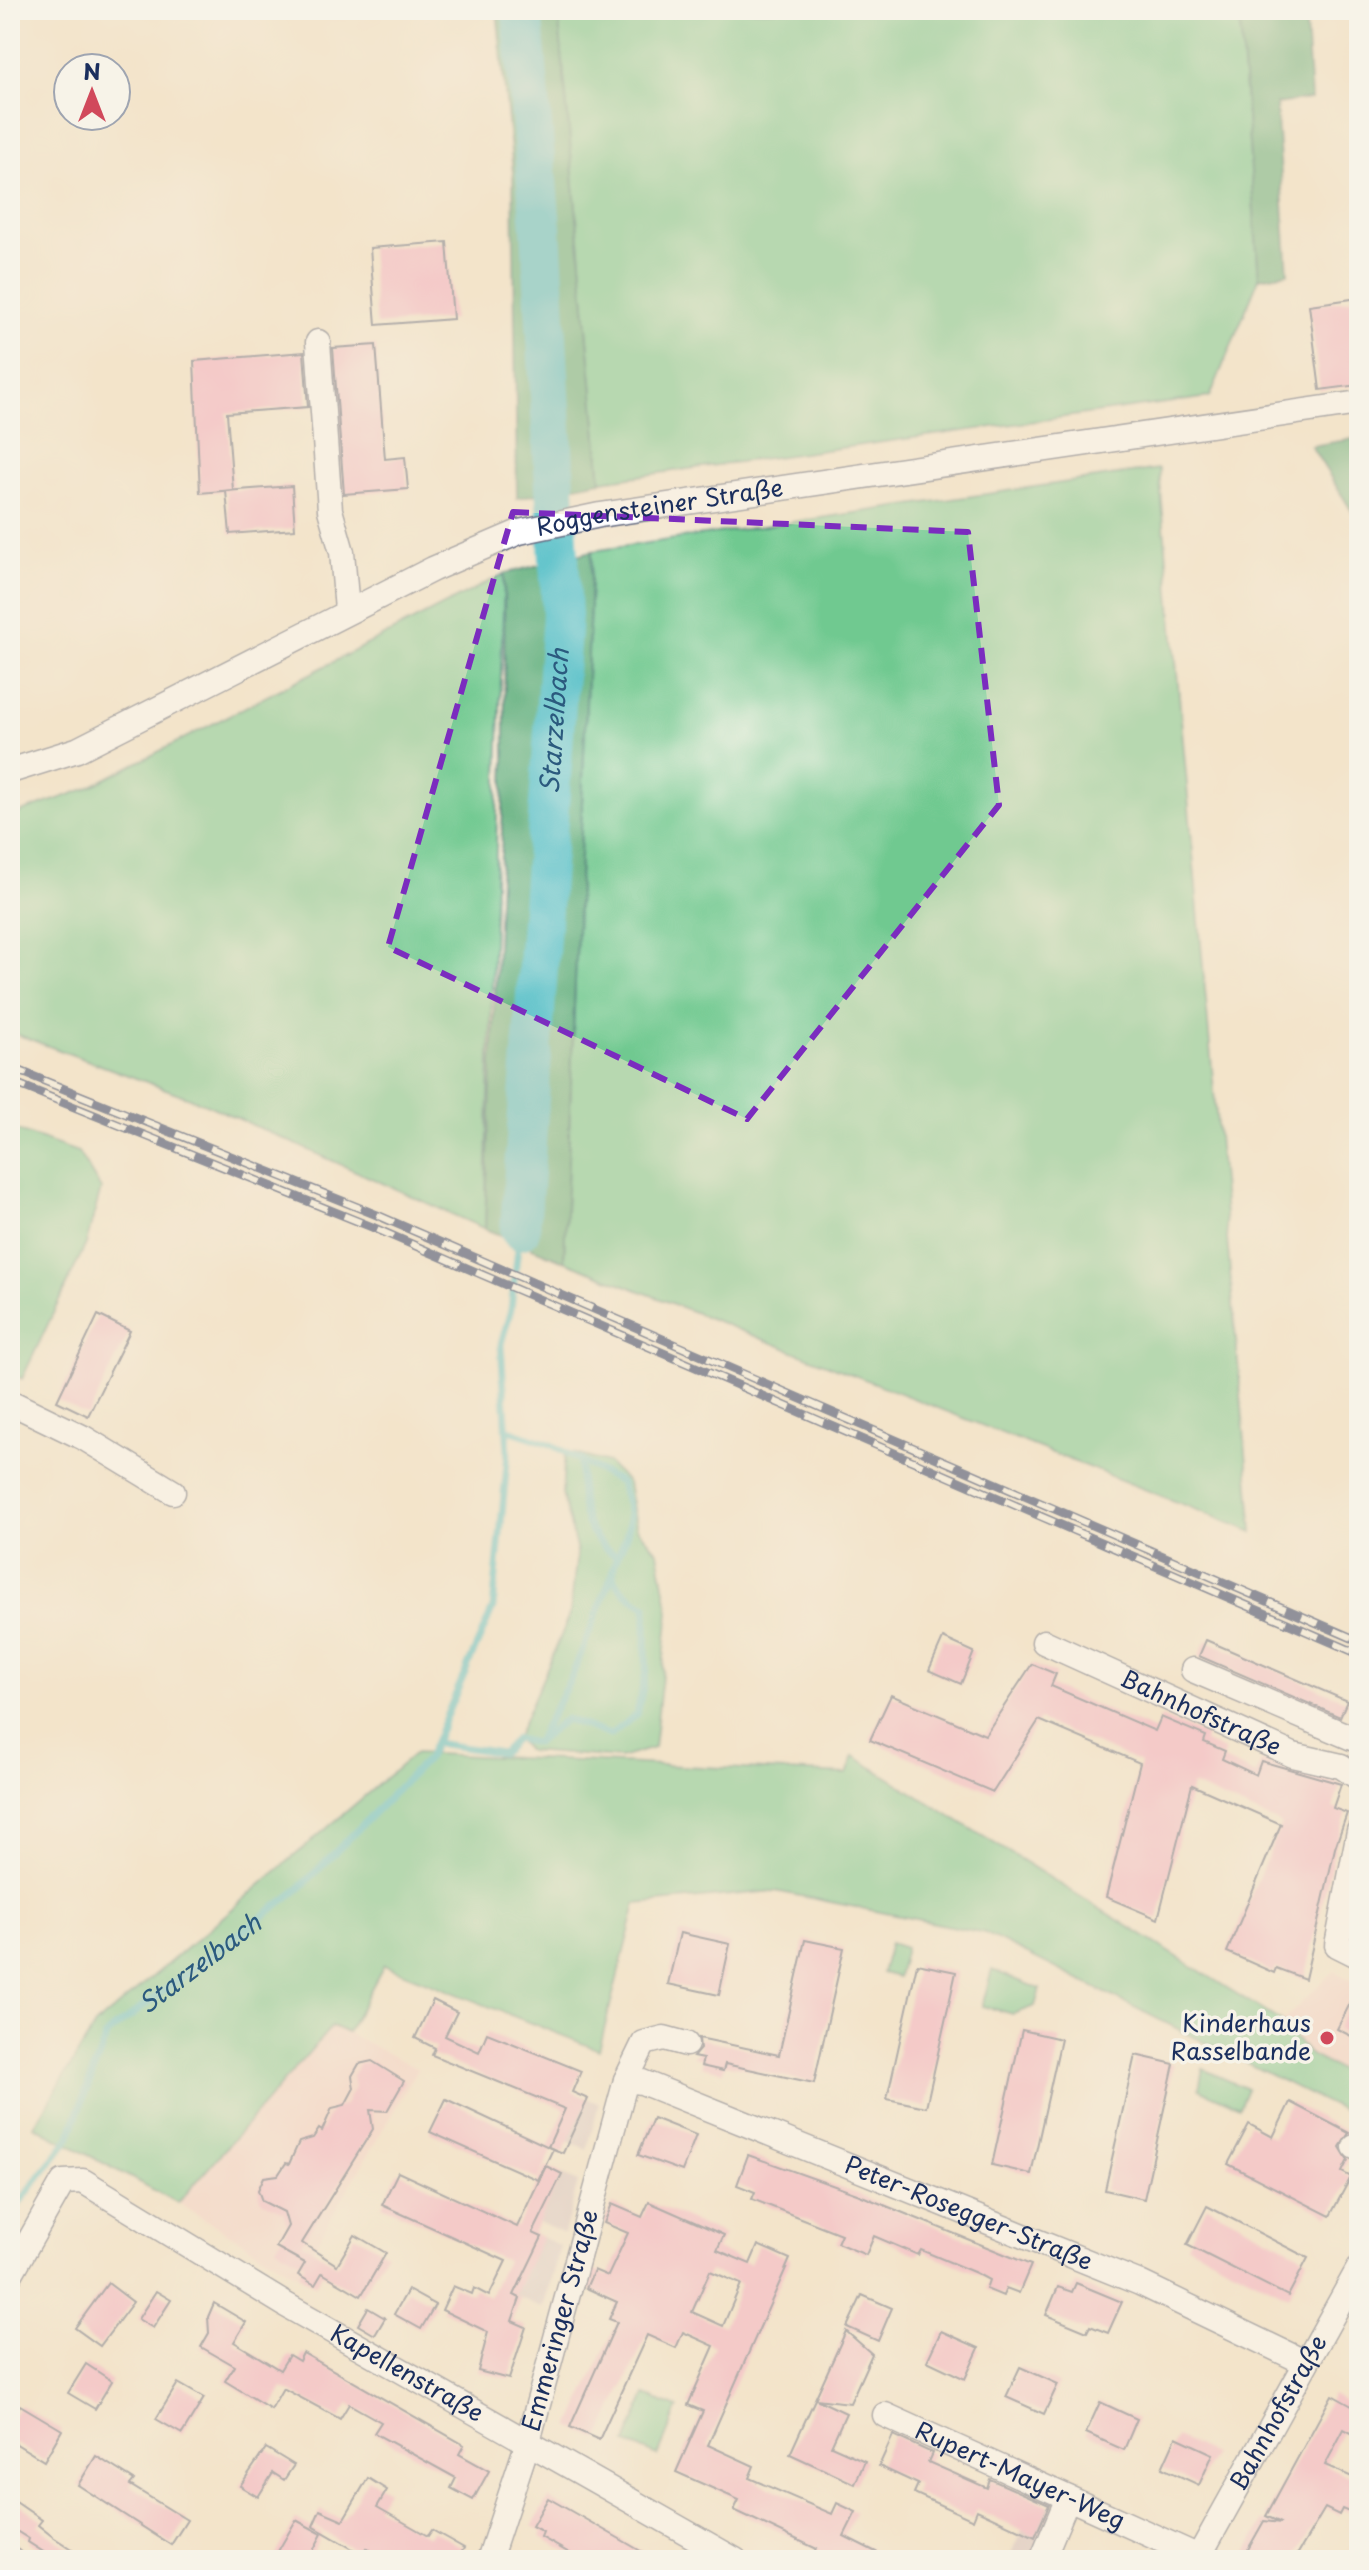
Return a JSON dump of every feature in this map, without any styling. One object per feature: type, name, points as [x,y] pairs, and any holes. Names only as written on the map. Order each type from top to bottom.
[{"type":"street","points":[[318,342],[330,510],[342,552],[347,610]]},
{"type":"street","name":"Roggensteiner Straße","points":[[10,771],[77,750],[347,610],[519,532],[600,515],[1359,403]]},
{"type":"street","points":[[10,1402],[84,1438],[173,1492]]},
{"type":"street","name":"Bahnhofstraße","points":[[1044,1642],[1293,1755],[1357,1767]]},
{"type":"street","points":[[1193,1670],[1359,1741]]},
{"type":"street","points":[[1238,1729],[1252,1696]]},
{"type":"street","points":[[1359,1831],[1357,1862],[1337,1945],[1359,1956]]},
{"type":"street","name":"Emmeringer Straße","points":[[489,2560],[582,2275],[600,2208],[626,2080],[644,2043],[664,2038],[686,2044]]},
{"type":"street","name":"Peter-Rosegger-Straße","points":[[626,2080],[642,2082],[706,2107],[1140,2283],[1306,2363]]},
{"type":"street","name":"Kapellenstraße","points":[[10,2275],[63,2182],[83,2181],[286,2305],[527,2445],[735,2560]]},
{"type":"street","name":"Bahnhofstraße","points":[[1198,2559],[1359,2268]]},
{"type":"street","name":"Rupert-Mayer-Weg","points":[[885,2415],[1198,2559]]},
{"type":"street","points":[[1042,2560],[1068,2498]]},
{"type":"highlighted area","points":[[513,512],[968,532],[999,805],[747,1119],[388,947]]},
{"type":"shaded area","name":"Kinderhaus Rasselbande","points":[[1334,1971],[1359,1984],[1359,2080],[1308,2054],[1282,2022]]},
{"type":"shaded area","points":[[332,2025],[418,2069],[298,2275],[178,2203]]},
{"type":"shaded area","points":[[573,2092],[599,2103],[587,2150],[554,2134]]},
{"type":"shaded area","points":[[547,2167],[578,2182],[564,2234],[523,2215]]},
{"type":"shaded area","points":[[527,2230],[560,2246],[543,2308],[499,2288]]},
{"type":"shaded area","points":[[1036,2500],[1062,2512],[1042,2560],[1009,2560]]},
{"type":"green space","points":[[497,10],[558,10],[601,481],[517,498],[513,173]]},
{"type":"green space","points":[[558,10],[1239,10],[1259,278],[1210,397],[601,481]]},
{"type":"green space","points":[[1239,10],[1305,10],[1311,99],[1276,104],[1288,273],[1259,278]]},
{"type":"green space","points":[[1359,438],[1359,515],[1355,516],[1311,446]]},
{"type":"green space","points":[[1159,469],[1253,1532],[564,1261],[592,551]]},
{"type":"green space","points":[[592,551],[564,1261],[485,1229],[505,760],[504,574]]},
{"type":"green space","points":[[504,574],[485,1229],[201,1102],[10,1032],[10,816],[86,789]]},
{"type":"green space","points":[[10,1128],[78,1152],[101,1189],[86,1244],[22,1379],[10,1373]]},
{"type":"green space","points":[[565,1451],[608,1463],[628,1483],[637,1528],[658,1552],[669,1612],[654,1748],[620,1758],[528,1751],[516,1739],[570,1615],[577,1552],[562,1494]]},
{"type":"green space","points":[[415,1753],[847,1774],[854,1756],[1282,2022],[1308,2054],[1359,2080],[1359,2119],[985,1933],[775,1891],[636,1904],[599,2050],[384,1965],[347,2033],[332,2026],[178,2203],[34,2126],[95,2026]]},
{"type":"green space","points":[[890,1943],[905,1948],[898,1977],[882,1973]]},
{"type":"green space","points":[[992,1970],[1040,1989],[1035,2006],[1013,2014],[982,2006]]},
{"type":"green space","points":[[1203,2069],[1247,2089],[1239,2107],[1199,2089]]},
{"type":"green space","points":[[646,2395],[678,2408],[658,2456],[626,2443]]},
{"type":"building","points":[[447,242],[453,319],[376,325],[370,248]]},
{"type":"building","points":[[1359,298],[1359,342],[1356,342],[1359,385],[1320,390],[1309,305]]},
{"type":"building","points":[[376,345],[385,459],[405,457],[408,489],[344,494],[333,348]]},
{"type":"building","points":[[304,352],[308,407],[227,413],[233,490],[200,493],[194,361]]},
{"type":"building","points":[[292,486],[295,529],[230,534],[226,491]]},
{"type":"building","points":[[98,1315],[130,1331],[88,1416],[57,1401]]},
{"type":"building","points":[[943,1638],[974,1652],[961,1684],[929,1670]]},
{"type":"building","points":[[1206,1640],[1347,1701],[1340,1717],[1199,1656]]},
{"type":"building","points":[[1032,1664],[1056,1674],[1051,1686],[1155,1731],[1161,1717],[1206,1736],[1204,1742],[1225,1751],[1222,1759],[1256,1775],[1261,1761],[1341,1784],[1333,1808],[1347,1813],[1335,1848],[1305,1979],[1276,1968],[1274,1973],[1227,1952],[1281,1824],[1192,1785],[1158,1919],[1106,1897],[1140,1763],[1039,1720],[993,1792],[870,1740],[891,1695],[985,1735]]},
{"type":"building","points":[[680,1933],[730,1944],[719,1995],[668,1984]]},
{"type":"building","points":[[805,1940],[844,1948],[814,2083],[725,2064],[723,2071],[701,2066],[703,2059],[693,2057],[700,2049],[699,2038],[779,2055]]},
{"type":"building","points":[[917,1964],[956,1972],[926,2107],[887,2099]]},
{"type":"building","points":[[1359,1986],[1359,2040],[1337,2029]]},
{"type":"building","points":[[433,2000],[457,2012],[445,2036],[479,2052],[487,2033],[581,2071],[572,2092],[588,2099],[563,2153],[548,2147],[565,2109],[432,2055],[435,2048],[415,2038]]},
{"type":"building","points":[[1022,2030],[1061,2039],[1031,2174],[992,2165]]},
{"type":"building","points":[[1135,2055],[1174,2064],[1144,2199],[1105,2190]]},
{"type":"building","points":[[372,2061],[404,2081],[387,2111],[370,2110],[373,2129],[302,2243],[337,2265],[355,2235],[386,2253],[361,2296],[322,2273],[315,2285],[298,2275],[305,2263],[276,2247],[288,2226],[284,2212],[262,2201],[258,2190],[264,2177],[278,2175],[286,2163],[289,2164],[299,2142],[313,2138],[319,2129],[322,2131],[332,2108],[345,2105],[354,2088],[352,2076],[359,2064]]},
{"type":"building","points":[[446,2099],[553,2149],[538,2180],[430,2132]]},
{"type":"building","points":[[1290,2102],[1349,2133],[1340,2147],[1348,2160],[1342,2172],[1351,2177],[1330,2216],[1228,2164],[1249,2124],[1273,2137]]},
{"type":"building","points":[[653,2118],[696,2135],[682,2171],[638,2155]]},
{"type":"building","points":[[748,2155],[857,2194],[1031,2265],[1019,2293],[1006,2288],[1003,2296],[986,2289],[989,2280],[976,2273],[921,2250],[918,2255],[874,2236],[866,2255],[837,2243],[841,2234],[752,2199],[755,2192],[737,2185]]},
{"type":"building","points":[[546,2166],[562,2174],[533,2233],[542,2237],[514,2295],[520,2298],[512,2321],[526,2327],[509,2379],[478,2371],[488,2332],[442,2310],[453,2286],[472,2294],[474,2288],[489,2296],[506,2261],[382,2205],[398,2172],[517,2227]]},
{"type":"building","points":[[649,2202],[724,2235],[717,2250],[750,2264],[758,2245],[790,2259],[708,2445],[754,2466],[749,2478],[832,2514],[837,2503],[856,2512],[844,2536],[892,2560],[812,2560],[817,2549],[734,2510],[739,2500],[676,2472],[703,2411],[688,2405],[714,2346],[683,2332],[676,2348],[647,2335],[599,2440],[570,2427],[617,2322],[609,2319],[617,2302],[586,2288],[594,2270],[608,2276],[628,2233],[604,2223],[612,2204],[642,2217]],"holes":[[[710,2271],[741,2284],[723,2326],[692,2312]]]},
{"type":"building","points":[[1207,2206],[1308,2258],[1288,2296],[1187,2245]]},
{"type":"building","points":[[108,2283],[133,2302],[100,2346],[75,2328]]},
{"type":"building","points":[[1076,2283],[1122,2302],[1108,2333],[1090,2326],[1087,2332],[1046,2315],[1058,2287],[1072,2292]]},
{"type":"building","points":[[408,2290],[435,2305],[421,2329],[394,2314]]},
{"type":"building","points":[[156,2291],[171,2300],[153,2328],[138,2319]]},
{"type":"building","points":[[862,2295],[892,2308],[878,2341],[847,2327]]},
{"type":"building","points":[[214,2303],[246,2322],[234,2342],[280,2370],[289,2355],[299,2361],[303,2353],[464,2445],[459,2454],[489,2471],[473,2500],[451,2488],[456,2478],[374,2433],[381,2422],[349,2404],[340,2419],[283,2388],[271,2409],[225,2381],[234,2366],[201,2347],[209,2333],[208,2317]]},
{"type":"building","points":[[368,2308],[385,2318],[375,2335],[358,2325]]},
{"type":"building","points":[[846,2331],[872,2354],[850,2403],[816,2399],[846,2413],[831,2446],[865,2461],[855,2484],[790,2454]]},
{"type":"building","points":[[941,2331],[979,2348],[965,2379],[927,2361]]},
{"type":"building","points":[[86,2364],[112,2381],[95,2409],[68,2393]]},
{"type":"building","points":[[1020,2367],[1058,2384],[1044,2414],[1006,2397]]},
{"type":"building","points":[[178,2383],[204,2398],[182,2434],[156,2419]]},
{"type":"building","points":[[1332,2395],[1359,2410],[1359,2437],[1344,2429],[1325,2465],[1359,2480],[1349,2512],[1342,2509],[1339,2515],[1325,2508],[1294,2560],[1242,2560],[1264,2521],[1281,2523],[1266,2516]]},
{"type":"building","points":[[1100,2402],[1137,2419],[1124,2450],[1086,2433]]},
{"type":"building","points":[[20,2405],[62,2430],[44,2461],[10,2440],[10,2421]]},
{"type":"building","points":[[893,2435],[932,2453],[928,2462],[987,2488],[990,2479],[1049,2505],[1035,2537],[977,2510],[973,2520],[914,2493],[918,2484],[879,2466]]},
{"type":"building","points":[[1176,2437],[1213,2454],[1199,2485],[1162,2468]]},
{"type":"building","points":[[266,2448],[294,2465],[284,2480],[273,2473],[258,2497],[240,2486]]},
{"type":"building","points":[[96,2456],[134,2480],[130,2485],[187,2520],[171,2545],[78,2485]]},
{"type":"building","points":[[368,2478],[387,2490],[377,2507],[428,2536],[432,2530],[464,2548],[457,2560],[386,2560],[366,2548],[363,2555],[313,2526],[320,2510],[343,2520]]},
{"type":"building","points":[[10,2498],[42,2520],[38,2525],[53,2537],[88,2560],[56,2560],[28,2542],[29,2539],[10,2527]]},
{"type":"building","points":[[548,2498],[656,2560],[582,2560],[541,2537],[543,2532],[532,2526]]},
{"type":"building","points":[[296,2520],[322,2534],[308,2560],[273,2560]]},
{"type":"waterway","name":"Starzelbach","points":[[520,1230],[562,615],[541,228],[522,10]]},
{"type":"waterway","name":"Starzelbach","points":[[10,2215],[69,2138],[107,2034],[299,1889],[428,1758],[493,1608],[508,1452],[501,1344],[511,1309],[520,1230]]},
{"type":"waterway","name":"Starzelbach","points":[[435,1743],[502,1753],[516,1739],[536,1743],[566,1719],[610,1735],[637,1714],[646,1671],[646,1606],[627,1594],[616,1583],[613,1573],[628,1528],[628,1509],[621,1483],[550,1444],[506,1429]]},
{"type":"waterway","name":"Starzelbach","points":[[581,1460],[582,1501],[588,1526],[603,1546],[615,1555]]},
{"type":"waterway","name":"Starzelbach","points":[[539,1738],[572,1676],[613,1573]]},
{"type":"railway","points":[[10,1067],[377,1215],[1359,1641]]},
{"type":"railway","points":[[10,1081],[372,1227],[1359,1654]]},
{"type":"place","name":"Kinderhaus Rasselbande","points":[[1327,2038]]}]
